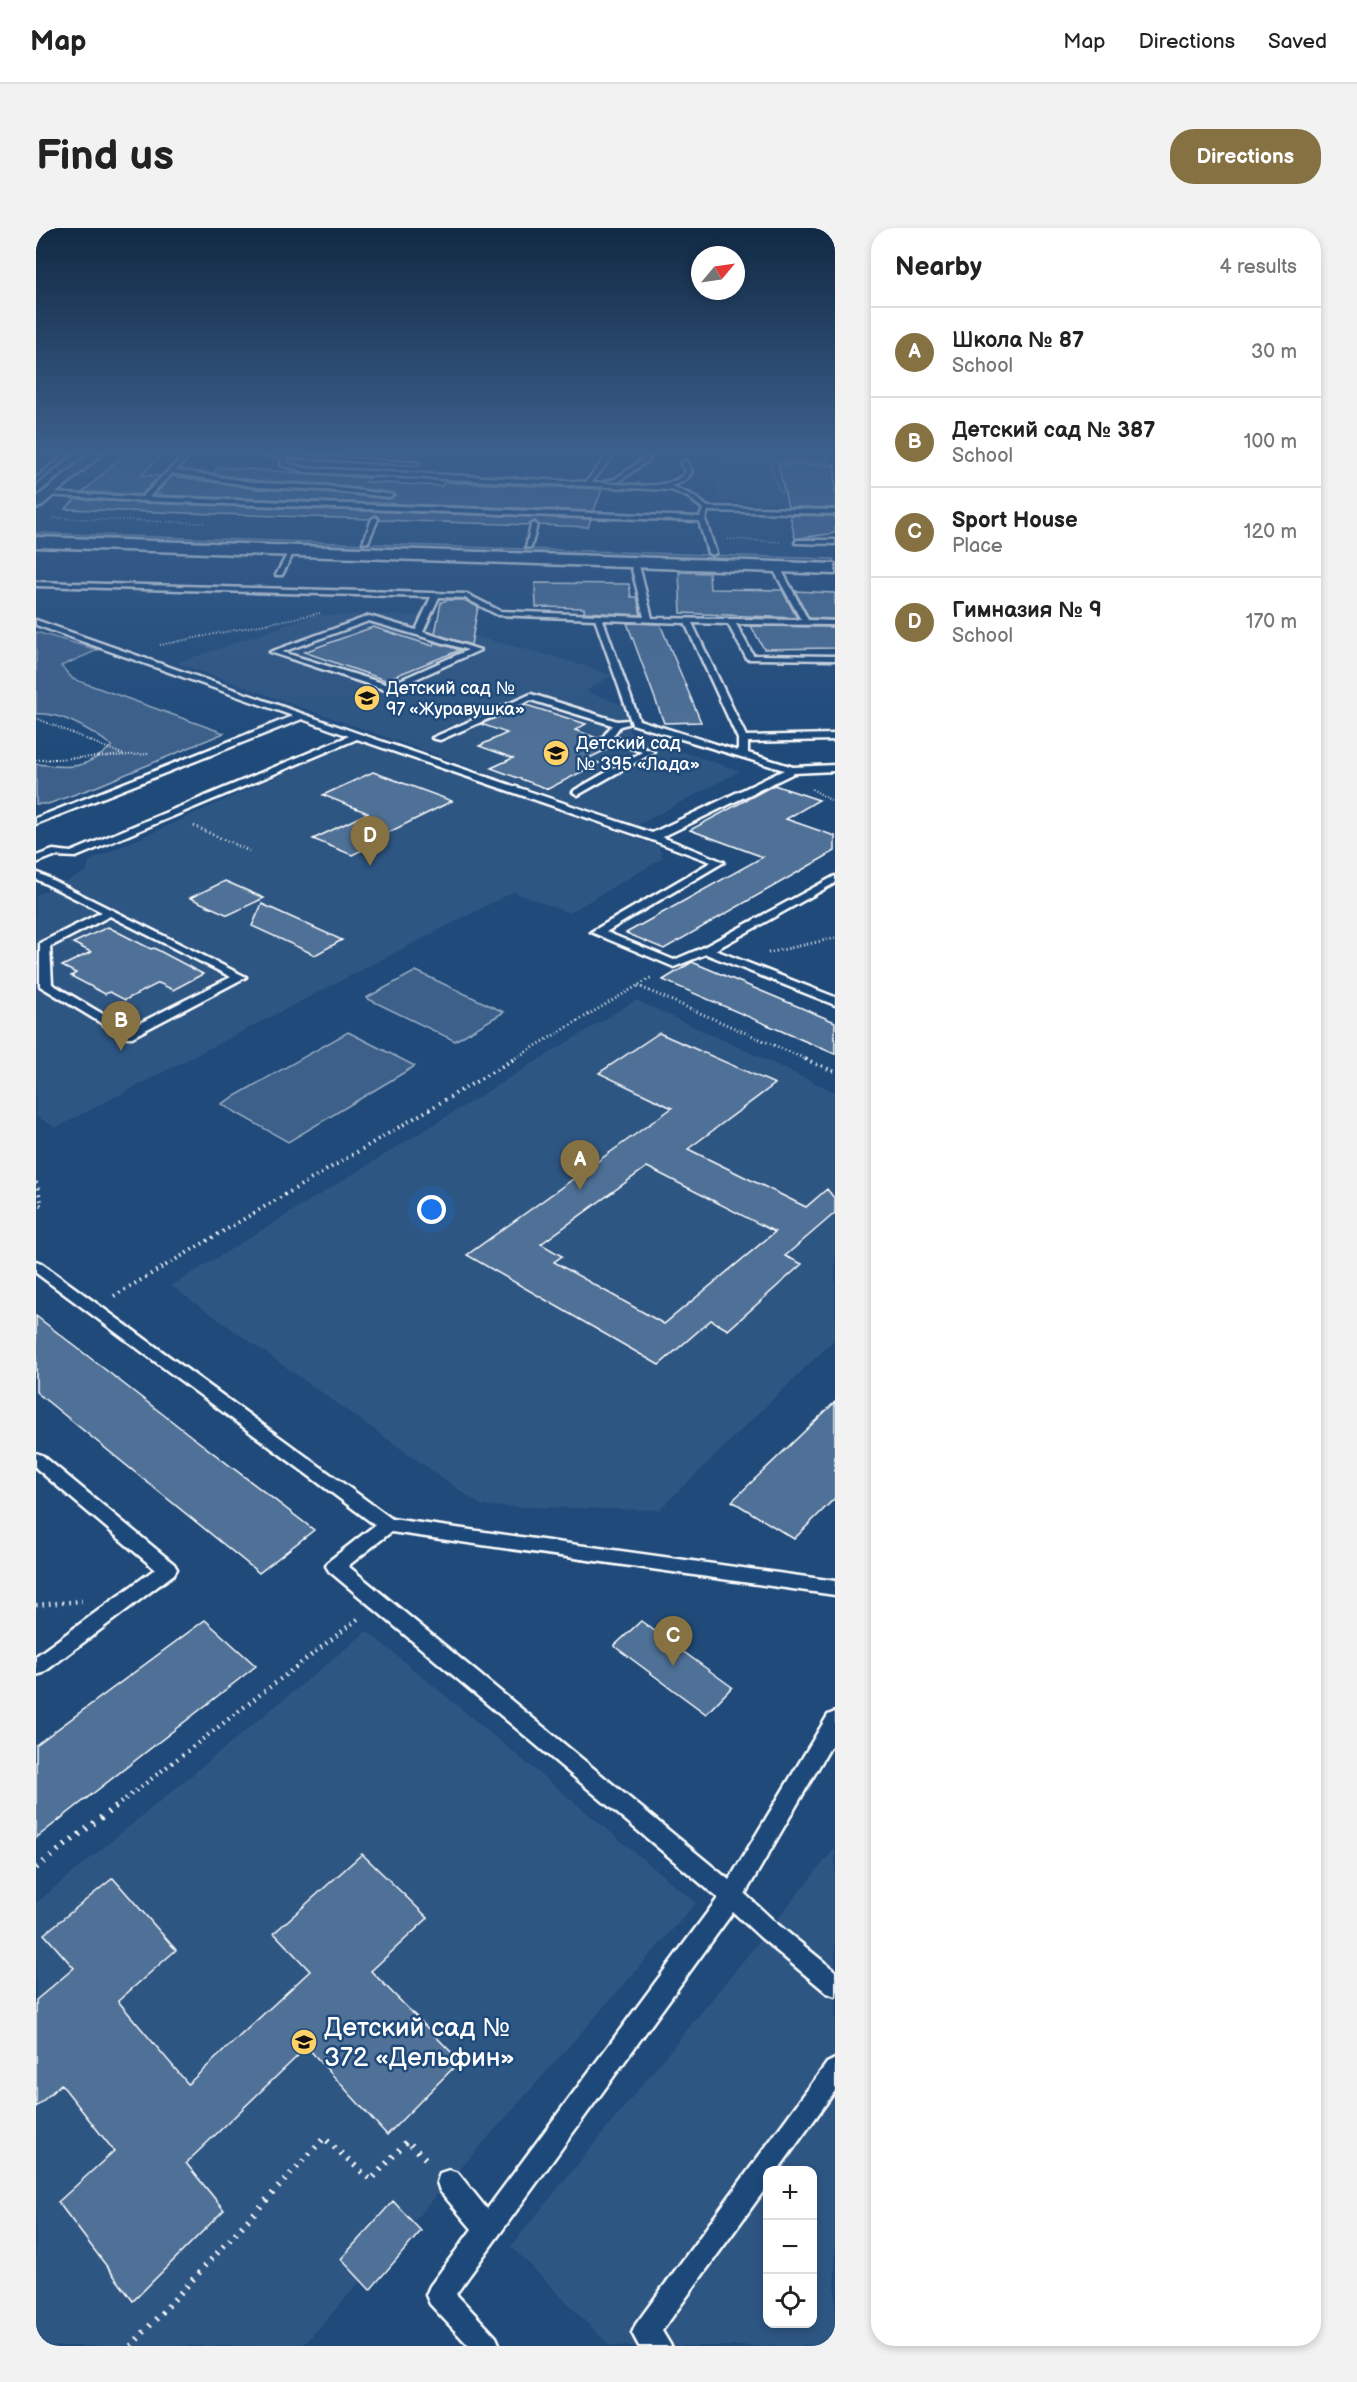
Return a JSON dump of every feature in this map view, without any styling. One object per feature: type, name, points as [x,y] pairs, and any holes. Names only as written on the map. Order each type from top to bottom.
[{"type":"main road","points":[[349,552],[775,565],[835,569]]},
{"type":"main road","points":[[676,552],[835,555]]},
{"type":"lane","points":[[279,573],[291,552]]},
{"type":"lane","points":[[634,561],[649,620]]},
{"type":"lane","points":[[775,565],[806,623]]},
{"type":"lane","points":[[36,584],[271,586],[467,596],[498,613],[688,622],[835,623]]},
{"type":"lane","points":[[418,633],[429,614],[436,595]]},
{"type":"lane","points":[[598,617],[635,722]]},
{"type":"lane","points":[[369,618],[418,633],[476,650],[389,688],[274,652],[369,618]]},
{"type":"lane","points":[[36,622],[719,862],[597,932],[674,964],[706,950],[835,879]]},
{"type":"lane","points":[[688,622],[743,738],[743,755]]},
{"type":"lane","points":[[732,623],[750,657],[835,658]]},
{"type":"lane","points":[[437,738],[531,697],[617,724],[635,722],[792,770],[835,768]]},
{"type":"lane","points":[[36,821],[302,716]]},
{"type":"lane","points":[[578,792],[649,752],[608,737],[617,724]]},
{"type":"lane","points":[[36,860],[52,853],[72,855],[357,736]]},
{"type":"lane","points":[[743,738],[835,737]]},
{"type":"lane","points":[[653,837],[792,770]]},
{"type":"lane","points":[[36,875],[111,912],[240,977],[128,1034],[46,986],[44,945],[111,912]]},
{"type":"lane","points":[[706,950],[835,1001]]},
{"type":"lane","points":[[36,1266],[388,1525],[835,1588]]},
{"type":"lane","points":[[36,1459],[168,1569],[36,1667]]},
{"type":"lane","points":[[388,1525],[335,1566],[732,1896],[768,1930],[835,1985]]},
{"type":"lane","points":[[487,2346],[439,2295],[732,1896],[835,1720]]},
{"type":"lane","points":[[658,2346],[645,2333],[835,2071]]},
{"type":"lane","points":[[449,2182],[488,2228]]},
{"type":"path","points":[[124,653],[321,613]]},
{"type":"path","points":[[36,718],[125,755]]},
{"type":"path","points":[[36,760],[159,753]]},
{"type":"path","points":[[168,815],[249,851]]},
{"type":"path","points":[[733,961],[835,938]]},
{"type":"path","points":[[96,1308],[674,964]]},
{"type":"path","points":[[637,986],[835,1072]]},
{"type":"path","points":[[36,1182],[42,1205],[36,1206]]},
{"type":"path","points":[[36,1868],[378,1603]]},
{"type":"path","points":[[131,2346],[324,2138],[371,2180],[407,2141],[449,2182]]},
{"type":"shaded area","points":[[488,552],[614,552],[833,559],[835,564]]},
{"type":"shaded area","points":[[315,615],[436,615],[430,625],[556,657],[612,675],[586,691],[623,705],[631,734],[740,771],[636,826],[177,663]]},
{"type":"shaded area","points":[[36,632],[98,650],[61,666],[73,679],[224,733],[98,786],[48,804],[36,804],[36,764],[77,766],[94,760],[112,746],[66,719],[36,714]]},
{"type":"shaded area","points":[[358,740],[658,846],[663,858],[569,913],[513,892],[55,1128],[36,1115],[36,895],[87,871],[89,861]]},
{"type":"shaded area","points":[[416,971],[504,1012],[455,1041],[366,998]]},
{"type":"shaded area","points":[[636,1000],[835,1092],[835,1339],[659,1510],[482,1506],[171,1286]]},
{"type":"shaded area","points":[[348,1032],[415,1066],[288,1142],[221,1104]]},
{"type":"shaded area","name":"Детский сад № 372 «Дельфин»","points":[[367,1631],[696,1903],[303,2346],[36,2346],[36,1903]]},
{"type":"shaded area","points":[[835,1848],[835,2346],[610,2346],[511,2246]]},
{"type":"building","points":[[679,572],[709,573],[710,589],[782,590],[797,618],[681,613]]},
{"type":"building","points":[[535,583],[629,584],[631,597],[637,597],[641,615],[584,612],[584,608],[536,607]]},
{"type":"building","points":[[795,591],[835,593],[835,619],[809,618]]},
{"type":"building","points":[[464,600],[478,607],[471,645],[435,634],[441,602]]},
{"type":"building","points":[[627,623],[660,624],[701,722],[664,723]]},
{"type":"building","points":[[751,626],[835,627],[835,648],[764,649]]},
{"type":"building","points":[[373,627],[433,646],[434,642],[460,650],[385,680],[304,652]]},
{"type":"building","points":[[526,705],[586,724],[575,730],[616,745],[587,759],[599,763],[548,789],[491,768],[513,758],[479,746],[507,733],[481,724]]},
{"type":"building","points":[[373,772],[452,801],[377,838],[383,840],[352,855],[313,839],[368,813],[323,795]]},
{"type":"building","points":[[774,785],[819,800],[786,819],[835,836],[835,851],[664,949],[626,933],[763,857],[690,830]]},
{"type":"building","points":[[225,881],[264,898],[228,915],[190,898]]},
{"type":"building","points":[[262,904],[342,940],[315,955],[252,926]]},
{"type":"building","points":[[108,927],[203,974],[173,990],[159,983],[125,1000],[110,992],[105,994],[71,976],[76,973],[62,966],[91,952],[73,943]]},
{"type":"building","points":[[692,962],[835,1022],[835,1054],[663,980]]},
{"type":"building","points":[[659,1033],[775,1084],[688,1149],[806,1207],[827,1189],[835,1199],[835,1213],[785,1256],[802,1264],[728,1330],[711,1320],[659,1365],[467,1255],[672,1108],[599,1073]],"holes":[[[647,1167],[775,1232],[664,1324],[554,1262],[562,1256],[541,1244]]]},
{"type":"building","points":[[36,1316],[314,1530],[259,1573],[36,1392]]},
{"type":"building","points":[[835,1402],[835,1498],[794,1539],[732,1501]]},
{"type":"building","points":[[205,1620],[256,1666],[36,1838],[36,1745]]},
{"type":"building","points":[[641,1621],[732,1687],[706,1714],[614,1646]]},
{"type":"building","points":[[362,1854],[428,1918],[371,1971],[460,2061],[387,2135],[307,2047],[186,2163],[224,2210],[133,2301],[58,2202],[114,2151],[61,2084],[36,2107],[36,2000],[74,1968],[44,1934],[113,1878],[176,1950],[118,2001],[188,2084],[310,1971],[274,1933]]},
{"type":"building","points":[[393,2201],[421,2231],[370,2290],[341,2259]]},
{"type":"place","name":"Детский сад № 97 «Журавушка»","points":[[367,698]]},
{"type":"place","name":"Детский сад № 395 «Лада»","points":[[556,753]]},
{"type":"place","name":"Гимназия № 9","points":[[370,866]]},
{"type":"place","name":"Детский сад № 387","points":[[121,1051]]},
{"type":"place","name":"Школа № 87","points":[[580,1190]]},
{"type":"place","name":"Sport House","points":[[673,1666]]},
{"type":"place","name":"Детский сад № 372 «Дельфин»","points":[[304,2042]]}]
